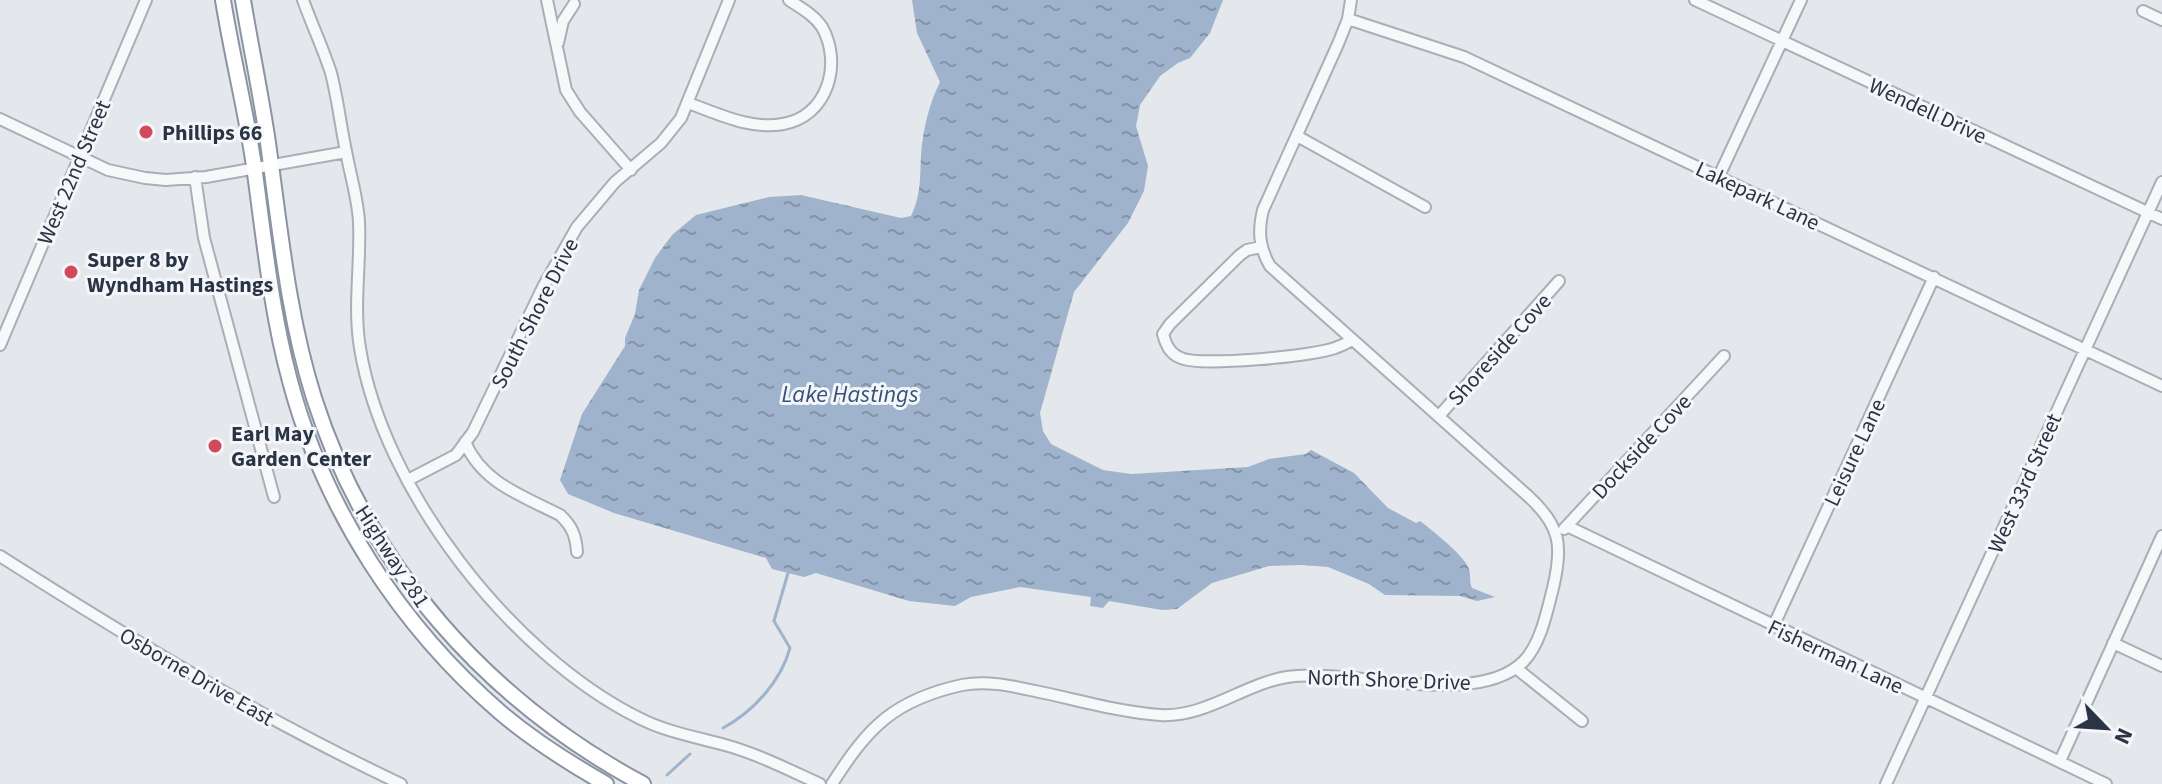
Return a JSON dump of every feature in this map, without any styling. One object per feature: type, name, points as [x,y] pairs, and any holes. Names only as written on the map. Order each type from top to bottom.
[{"type":"highway","name":"Highway 281","points":[[223,0],[254,167],[283,355],[326,482],[363,551],[410,618],[473,686],[524,731],[606,784]]},
{"type":"highway","name":"Highway 281","points":[[243,0],[284,263],[314,397],[343,471],[372,528],[418,597],[477,665],[513,698],[572,740],[643,784]]},
{"type":"street","name":"West 22nd Street","points":[[0,345],[145,0]]},
{"type":"street","points":[[303,0],[317,30],[331,75],[359,221],[356,301],[361,353],[394,453],[442,538],[480,587],[523,633],[584,682],[640,719],[761,757],[820,784]]},
{"type":"street","points":[[548,0],[558,5],[577,2]]},
{"type":"street","points":[[548,0],[552,33],[558,45],[566,90],[573,103],[631,170]]},
{"type":"street","name":"South Shore Drive","points":[[408,480],[456,455],[465,442],[488,405],[543,287],[577,227],[615,182],[670,132],[688,103],[729,0]]},
{"type":"street","points":[[688,103],[746,124],[763,126],[797,121],[811,113],[828,87],[830,58],[827,42],[823,29],[814,17],[789,0]]},
{"type":"street","points":[[1351,0],[1348,19],[1263,210],[1261,247],[1270,266],[1542,508],[1558,537],[1556,575],[1539,635],[1516,668],[1582,721]]},
{"type":"street","name":"Wendell Drive","points":[[1695,0],[2162,219]]},
{"type":"street","points":[[1719,176],[1801,0]]},
{"type":"street","points":[[558,45],[563,21],[577,2]]},
{"type":"street","points":[[2143,11],[2162,20]]},
{"type":"street","name":"Lakepark Lane","points":[[1348,19],[1464,57],[2162,386]]},
{"type":"street","points":[[0,119],[108,170],[166,180],[346,152]]},
{"type":"street","points":[[1297,136],[1425,207]]},
{"type":"street","points":[[195,177],[204,238],[274,497]]},
{"type":"street","name":"West 33rd Street","points":[[1886,784],[2162,182]]},
{"type":"street","points":[[1261,247],[1240,255],[1170,324],[1163,334],[1167,346],[1176,357],[1206,363],[1245,360],[1334,349],[1352,340]]},
{"type":"street","name":"Leisure Lane","points":[[1773,627],[1934,277]]},
{"type":"street","name":"Shoreside Cove","points":[[1439,416],[1559,281]]},
{"type":"street","name":"Dockside Cove","points":[[1558,537],[1724,356]]},
{"type":"street","points":[[465,442],[488,477],[560,515],[569,524],[577,552]]},
{"type":"street","name":"Fisherman Lane","points":[[1567,526],[2106,784]]},
{"type":"street","points":[[2060,761],[2162,536]]},
{"type":"street","name":"Osborne Drive East","points":[[0,556],[201,680],[343,757],[401,784]]},
{"type":"street","points":[[2113,643],[2162,666]]},
{"type":"street","name":"North Shore Drive","points":[[832,784],[853,751],[878,723],[911,702],[967,684],[1010,686],[1148,713],[1178,714],[1290,677],[1471,684],[1495,679],[1516,668]]},
{"type":"water","name":"Lake Hastings","points":[[912,0],[1223,0],[1210,33],[1190,58],[1160,76],[1140,105],[1136,126],[1148,166],[1144,191],[1128,223],[1074,292],[1040,413],[1043,431],[1051,444],[1103,470],[1131,474],[1248,467],[1269,459],[1306,454],[1311,450],[1354,473],[1388,508],[1416,523],[1420,521],[1466,563],[1472,588],[1495,597],[1477,601],[1460,596],[1385,595],[1369,584],[1328,567],[1302,565],[1269,566],[1212,583],[1177,609],[1162,610],[1109,601],[1103,608],[1090,606],[1091,597],[1020,587],[971,597],[955,606],[909,601],[816,573],[804,577],[772,569],[766,558],[614,513],[568,494],[560,480],[582,414],[625,346],[639,290],[655,258],[672,235],[696,215],[769,197],[801,195],[901,218],[911,216],[918,194],[925,126],[940,82],[917,33]]},
{"type":"waterway","points":[[723,728],[765,694],[786,660],[790,648],[774,621],[788,573]]},
{"type":"waterway","points":[[667,775],[690,754]]},
{"type":"place","name":"Phillips 66","points":[[146,132]]},
{"type":"place","name":"Super 8 by Wyndham Hastings","points":[[71,272]]},
{"type":"place","name":"Earl May Garden Center","points":[[215,446]]}]
